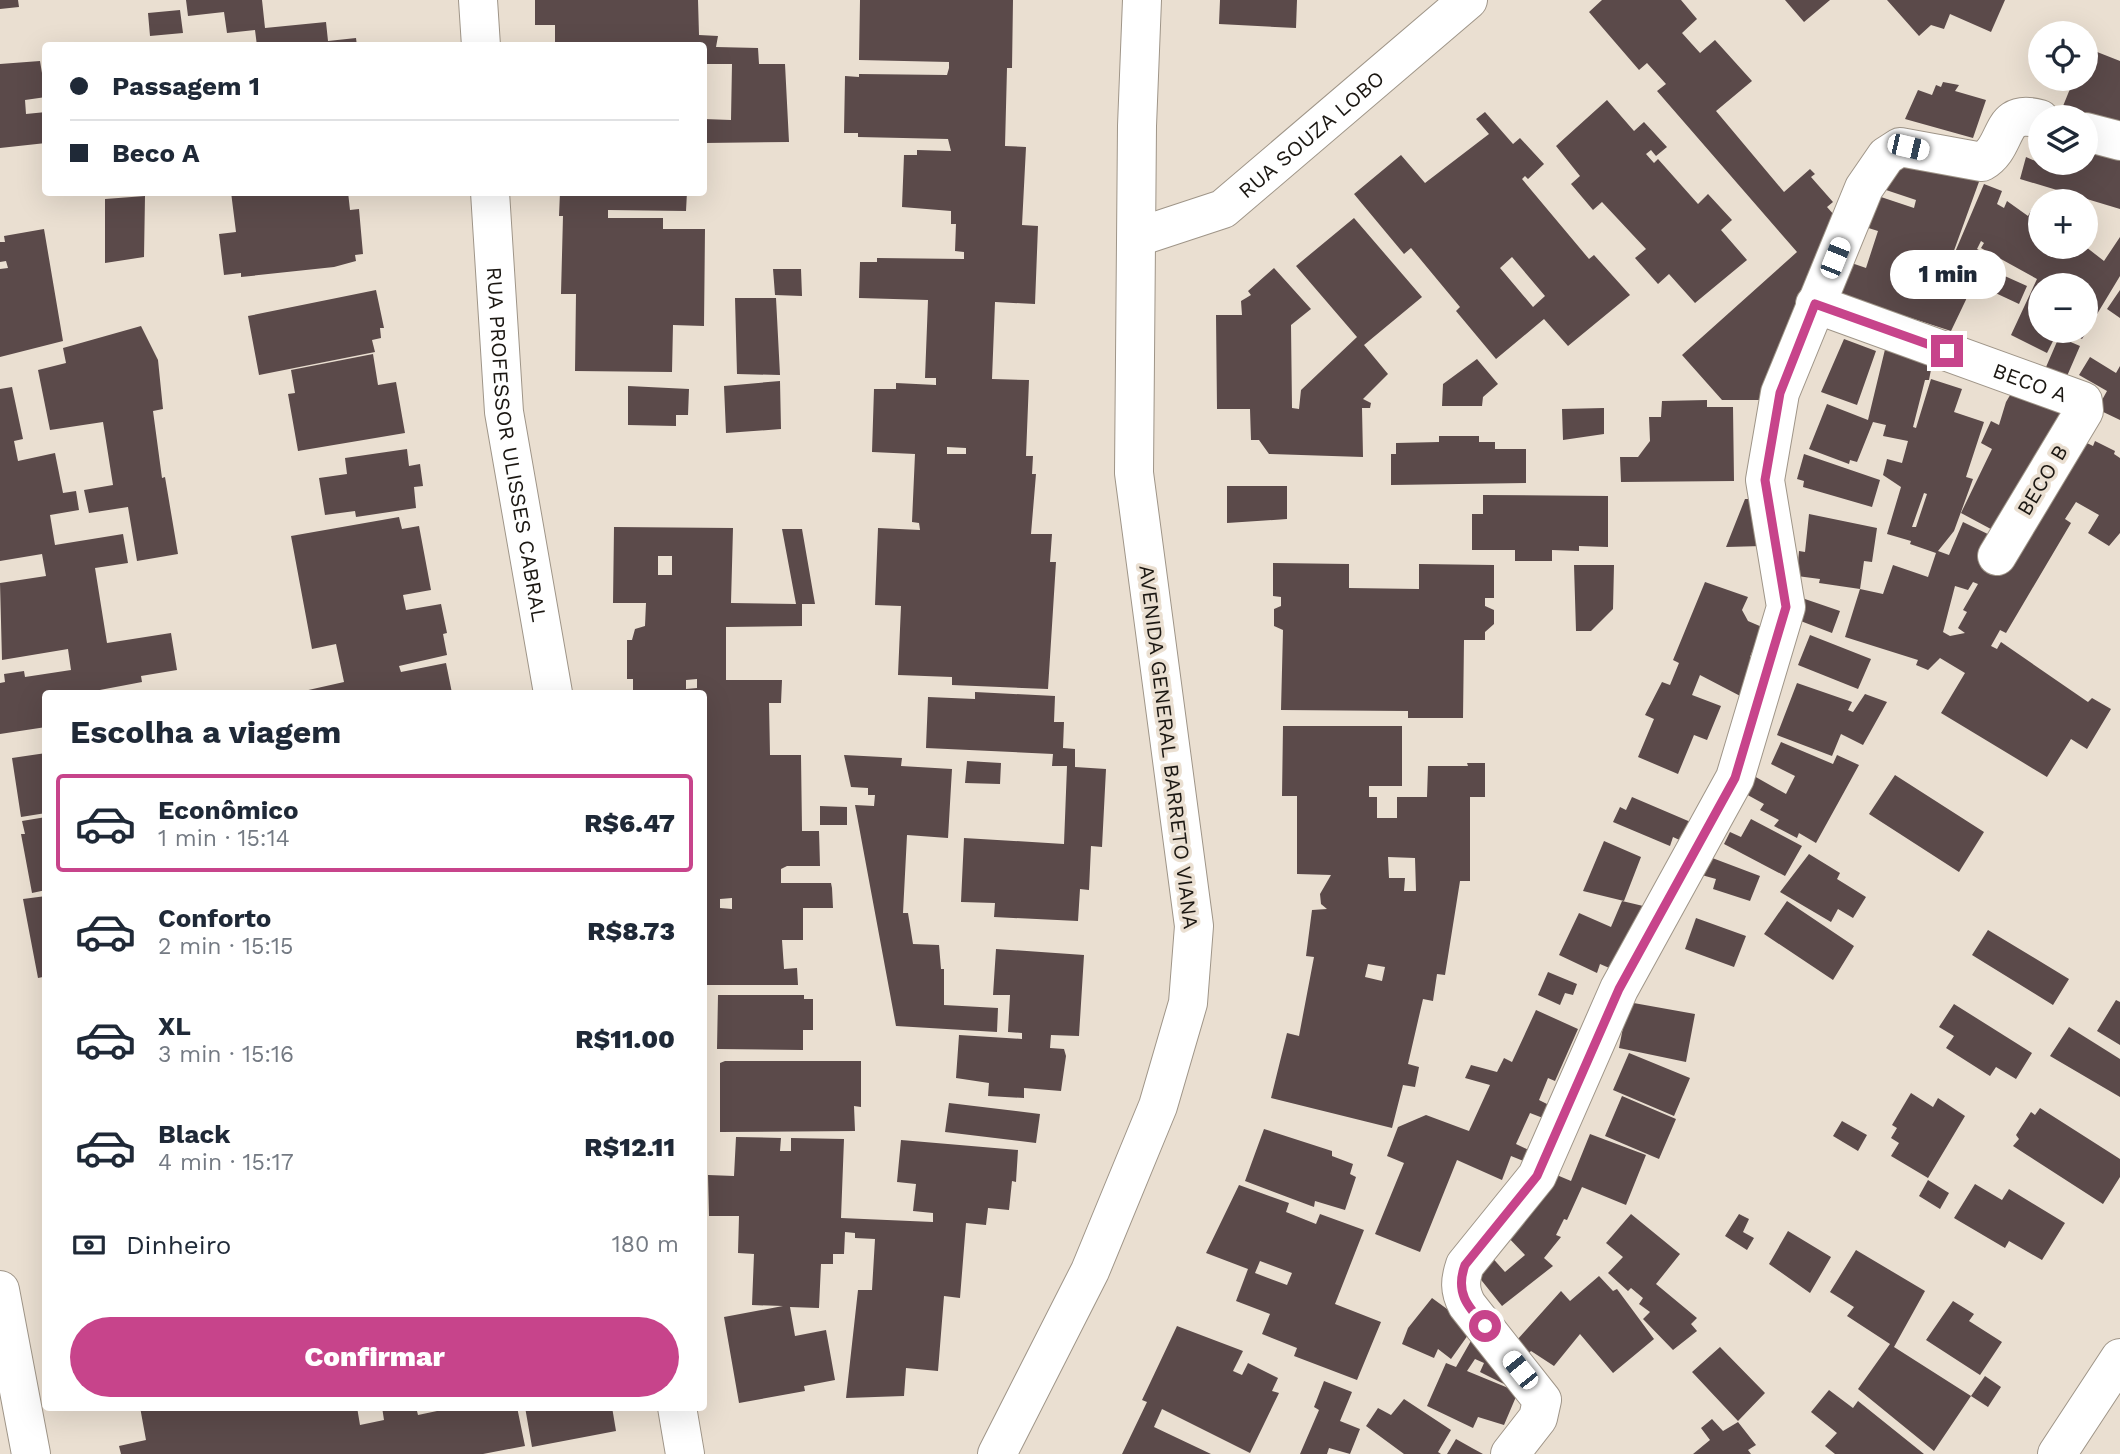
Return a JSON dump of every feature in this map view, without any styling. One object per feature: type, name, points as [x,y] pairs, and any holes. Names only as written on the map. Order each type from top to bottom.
[{"type":"street","points":[[478,0],[481,42]]},
{"type":"street","name":"AVENIDA GENERAL BARRETO VIANA","points":[[997,1454],[1090,1270],[1158,1106],[1188,1003],[1194,926],[1134,473],[1137,126],[1142,0]]},
{"type":"street","name":"RUA SOUZA LOBO","points":[[1138,237],[1223,209],[1468,0]]},
{"type":"street","points":[[1510,1454],[1538,1418],[1542,1400],[1467,1305],[1461,1294],[1460,1279],[1465,1265],[1537,1176],[1619,989],[1735,778],[1786,607],[1765,480],[1780,393],[1864,188],[1892,150],[1908,147],[1983,162],[1997,149],[2011,121],[2020,116],[2028,117]]},
{"type":"street","points":[[2098,135],[2120,141]]},
{"type":"street","name":"RUA PROFESSOR ULISSES CABRAL","points":[[490,196],[504,412],[552,690]]},
{"type":"street","name":"BECO A","points":[[1815,304],[2079,398],[2085,404]]},
{"type":"street","name":"BECO B","points":[[1997,556],[2084,411],[2085,404]]},
{"type":"street","points":[[0,1290],[31,1454]]},
{"type":"street","points":[[2057,1454],[2120,1358]]},
{"type":"street","points":[[678,1411],[685,1454]]},
{"type":"building","points":[[0,0],[18,0],[19,7],[0,9]]},
{"type":"building","points":[[186,0],[262,0],[265,28],[326,22],[328,41],[356,38],[356,42],[256,42],[255,30],[227,33],[224,12],[188,16]]},
{"type":"building","points":[[535,0],[698,0],[699,35],[718,36],[716,47],[758,48],[759,64],[785,64],[789,142],[707,143],[707,119],[731,120],[732,64],[707,64],[707,42],[555,42],[555,25],[535,25]]},
{"type":"building","points":[[860,0],[1013,0],[1012,68],[1007,68],[1005,146],[1026,147],[1022,225],[1038,226],[1035,304],[995,302],[992,379],[1029,380],[1026,456],[1033,456],[1032,474],[1036,474],[1031,534],[1052,534],[1050,562],[1056,562],[1048,689],[952,685],[952,677],[898,675],[901,606],[875,605],[878,528],[920,530],[919,523],[912,522],[915,454],[872,452],[874,389],[896,389],[896,383],[936,385],[936,378],[925,378],[928,300],[859,298],[860,262],[877,262],[877,258],[964,259],[964,252],[955,251],[956,224],[951,224],[951,211],[902,207],[904,155],[917,155],[917,150],[951,151],[948,139],[858,137],[858,133],[844,133],[845,76],[947,75],[949,62],[859,60]],"holes":[[[947,447],[966,448],[966,454],[947,454]]]},
{"type":"building","points":[[1220,0],[1297,0],[1296,28],[1219,24]]},
{"type":"building","points":[[1602,0],[1681,0],[1697,19],[1682,33],[1700,53],[1715,40],[1752,81],[1716,111],[1784,192],[1810,169],[1815,174],[1811,177],[1833,202],[1827,207],[1835,216],[1773,400],[1722,400],[1682,355],[1797,252],[1657,91],[1666,84],[1647,63],[1639,70],[1589,12]]},
{"type":"building","points":[[1785,0],[1830,0],[1804,22]]},
{"type":"building","points":[[1887,0],[2005,0],[1991,32],[1950,14],[1944,29],[1931,25],[1919,36]]},
{"type":"building","points":[[180,10],[183,33],[150,36],[148,13]]},
{"type":"building","points":[[2098,52],[2120,61],[2120,126],[2098,120],[2098,105],[2063,105],[2069,91],[2098,91]]},
{"type":"building","points":[[40,61],[42,98],[25,100],[26,114],[42,112],[42,143],[0,148],[0,64]]},
{"type":"building","points":[[1943,82],[1959,85],[1955,91],[1986,100],[1973,138],[1905,119],[1918,90],[1932,95],[1936,85],[1941,87]]},
{"type":"building","points":[[1607,100],[1634,131],[1644,122],[1667,147],[1656,156],[1651,150],[1646,154],[1654,163],[1658,159],[1698,204],[1708,194],[1732,220],[1721,230],[1747,260],[1695,303],[1669,274],[1658,284],[1635,258],[1646,249],[1602,202],[1593,210],[1571,184],[1580,176],[1556,146]]},
{"type":"building","points":[[1485,112],[1513,144],[1520,138],[1544,164],[1528,179],[1525,176],[1522,179],[1589,259],[1594,255],[1630,295],[1568,346],[1544,319],[1496,359],[1456,311],[1460,307],[1411,248],[1404,254],[1354,194],[1401,155],[1425,183],[1489,134],[1476,119]],"holes":[[[1512,257],[1545,296],[1533,307],[1500,268]]]},
{"type":"building","points":[[2098,148],[2120,156],[2120,209],[2098,202],[2098,189],[2053,189],[2020,179],[2026,157],[2028,175],[2098,175]]},
{"type":"building","points":[[1899,152],[1980,179],[1944,278],[1984,184],[2002,191],[1997,204],[2004,208],[2007,201],[2028,216],[2028,259],[2098,259],[2098,256],[2104,261],[2120,237],[2120,276],[2098,312],[2098,273],[2028,274],[1981,248],[1984,243],[1981,241],[1977,249],[2003,263],[1998,273],[2027,286],[2019,304],[1974,283],[1951,331],[1831,292],[1840,259],[1866,268],[1878,231],[1862,226],[1872,194],[1914,208],[1916,200],[1886,190]]},
{"type":"building","points":[[145,196],[144,257],[105,263],[105,199]]},
{"type":"building","points":[[232,196],[348,196],[350,210],[359,209],[363,254],[355,255],[356,261],[334,267],[241,277],[241,273],[224,275],[219,234],[236,232]]},
{"type":"building","points":[[560,196],[687,196],[686,211],[608,210],[608,218],[663,218],[663,229],[705,229],[704,326],[673,325],[672,372],[575,371],[576,294],[561,294],[563,216],[559,216]]},
{"type":"building","points":[[1354,218],[1422,297],[1364,345],[1388,374],[1363,399],[1371,403],[1370,408],[1362,408],[1363,457],[1269,454],[1259,440],[1251,440],[1250,409],[1217,409],[1216,315],[1242,315],[1241,301],[1251,295],[1248,291],[1274,268],[1311,309],[1291,325],[1292,408],[1299,409],[1301,390],[1357,337],[1296,266]]},
{"type":"building","points":[[44,229],[63,341],[0,357],[0,269],[8,268],[6,261],[0,262],[0,242],[5,242],[4,236]]},
{"type":"building","points":[[773,269],[801,269],[802,296],[775,295]]},
{"type":"building","points":[[376,290],[384,328],[380,328],[381,338],[372,340],[375,352],[259,375],[248,316]]},
{"type":"building","points":[[2120,290],[2120,318],[2107,309]]},
{"type":"building","points":[[735,298],[776,298],[780,375],[737,374]]},
{"type":"building","points":[[2028,298],[2028,343],[2052,343],[2047,353],[2011,335]]},
{"type":"building","points":[[141,326],[158,360],[163,409],[153,411],[162,478],[165,477],[178,554],[137,561],[128,507],[89,513],[84,490],[113,485],[103,422],[50,430],[38,370],[66,363],[63,348]]},
{"type":"building","points":[[1888,337],[1935,349],[1929,380],[1925,380],[1913,427],[1916,428],[1931,379],[1962,389],[1954,412],[1984,422],[1966,477],[1973,479],[1954,531],[1938,551],[1949,555],[1963,522],[1996,538],[2081,440],[2093,446],[2095,441],[2115,451],[2114,454],[2120,458],[2120,533],[2109,546],[2088,533],[2099,515],[2076,502],[2065,519],[2071,523],[2006,633],[2000,630],[1991,646],[1997,649],[2001,642],[2088,702],[2092,698],[2111,709],[2087,749],[2071,739],[2047,777],[1941,713],[1965,673],[1940,658],[1928,670],[1916,665],[1918,660],[1845,637],[1860,589],[1883,594],[1893,565],[1928,577],[1936,553],[1910,544],[1911,541],[1887,534],[1901,487],[1883,475],[1887,459],[1902,463],[1908,441],[1883,436],[1886,425],[1873,422],[1857,462],[1850,460],[1849,464],[1809,449],[1827,404],[1868,420]],"holes":[[[1924,493],[1927,494],[1916,527],[1912,527]],[[1973,582],[1978,584],[1963,610],[1967,612],[1958,628],[1965,633],[1950,636],[1943,632],[1955,586],[1968,590]]]},
{"type":"building","points":[[1844,339],[1876,351],[1857,405],[1821,392]]},
{"type":"building","points":[[2056,343],[2080,346],[2064,383],[2043,374]]},
{"type":"building","points":[[373,354],[378,385],[396,382],[405,433],[298,451],[288,394],[295,393],[291,370]]},
{"type":"building","points":[[2090,357],[2116,373],[2120,366],[2120,420],[2097,409],[2107,391],[2079,375]]},
{"type":"building","points":[[1477,359],[1498,384],[1483,397],[1482,406],[1442,406],[1443,384]]},
{"type":"building","points":[[2019,380],[2074,406],[2002,535],[1961,513],[1992,449],[1981,443],[1991,421],[1999,425],[2006,402]]},
{"type":"building","points":[[780,381],[781,429],[726,433],[724,386]]},
{"type":"building","points":[[628,386],[689,389],[688,415],[676,415],[676,426],[628,425]]},
{"type":"building","points":[[12,387],[23,439],[14,441],[18,461],[55,453],[63,493],[76,491],[79,510],[50,515],[55,545],[123,534],[128,563],[95,568],[107,643],[171,633],[177,670],[141,676],[142,682],[100,690],[42,690],[42,728],[0,734],[0,683],[5,682],[4,674],[24,671],[25,677],[71,670],[68,649],[2,660],[0,583],[46,576],[42,554],[0,561],[0,389]]},
{"type":"building","points":[[1707,400],[1707,407],[1733,407],[1734,481],[1621,482],[1620,457],[1638,457],[1650,441],[1649,417],[1661,417],[1662,401]]},
{"type":"building","points":[[1604,408],[1604,434],[1563,440],[1562,409]]},
{"type":"building","points":[[1439,436],[1479,436],[1479,442],[1495,442],[1495,449],[1526,449],[1526,483],[1391,485],[1391,454],[1396,454],[1396,443],[1439,442]]},
{"type":"building","points":[[407,449],[409,466],[420,464],[423,486],[414,487],[416,508],[356,517],[355,511],[325,515],[319,478],[347,474],[345,458]]},
{"type":"building","points":[[1804,454],[1880,480],[1872,507],[1803,487],[1804,481],[1797,479]]},
{"type":"building","points":[[1227,486],[1287,486],[1287,519],[1227,523]]},
{"type":"building","points":[[1483,495],[1608,496],[1608,547],[1579,546],[1579,551],[1552,550],[1552,561],[1515,561],[1515,550],[1472,550],[1472,514],[1483,514]]},
{"type":"building","points":[[1745,499],[1755,499],[1762,546],[1726,547]]},
{"type":"building","points":[[1809,514],[1877,528],[1872,562],[1864,561],[1860,589],[1819,583],[1820,579],[1797,576],[1799,551],[1805,552]]},
{"type":"building","points":[[399,517],[402,529],[419,526],[431,590],[403,595],[406,610],[441,604],[447,633],[443,634],[447,655],[399,666],[401,672],[446,663],[451,690],[308,690],[344,682],[336,644],[312,649],[291,536]]},
{"type":"building","points":[[614,527],[733,528],[731,603],[796,604],[782,529],[802,529],[815,604],[802,604],[802,626],[726,627],[726,680],[782,680],[781,703],[769,703],[770,755],[801,755],[802,831],[819,831],[820,866],[787,866],[781,869],[781,883],[831,883],[833,908],[803,908],[803,940],[782,940],[784,969],[797,968],[798,985],[707,985],[707,690],[633,690],[633,679],[627,679],[627,640],[632,640],[635,629],[645,626],[646,603],[613,603]],"holes":[[[658,556],[672,556],[672,575],[658,575]],[[697,679],[697,688],[686,689],[686,680]],[[732,898],[732,909],[720,908],[720,899]]]},
{"type":"building","points":[[1273,563],[1349,564],[1349,588],[1419,589],[1419,564],[1494,565],[1494,598],[1485,598],[1485,606],[1494,610],[1494,624],[1485,632],[1485,640],[1464,640],[1463,718],[1408,718],[1408,711],[1281,710],[1283,630],[1274,626],[1274,609],[1281,606],[1281,597],[1273,596]]},
{"type":"building","points":[[1574,565],[1614,565],[1613,609],[1591,631],[1576,631]]},
{"type":"building","points":[[1705,582],[1748,597],[1742,610],[1748,621],[1762,627],[1750,657],[1762,661],[1746,699],[1700,675],[1692,695],[1721,706],[1707,740],[1694,735],[1678,774],[1638,757],[1654,719],[1645,715],[1662,682],[1670,685],[1679,663],[1673,660]]},
{"type":"building","points":[[1802,598],[1840,611],[1832,633],[1798,620]]},
{"type":"building","points":[[1810,635],[1871,659],[1858,689],[1798,665]]},
{"type":"building","points":[[1797,683],[1852,702],[1848,710],[1853,712],[1865,694],[1887,702],[1863,745],[1841,734],[1832,756],[1777,735]]},
{"type":"building","points":[[975,692],[1055,696],[1054,722],[1064,722],[1063,748],[1075,749],[1075,767],[1106,769],[1102,847],[1091,846],[1089,890],[1080,889],[1078,921],[994,917],[995,903],[961,902],[964,838],[1064,844],[1067,766],[1052,766],[1053,754],[926,748],[928,697],[975,699]]},
{"type":"building","points":[[1283,726],[1402,726],[1402,786],[1369,786],[1369,797],[1377,797],[1377,818],[1397,818],[1397,797],[1427,797],[1428,766],[1468,766],[1467,763],[1485,763],[1485,797],[1470,797],[1470,881],[1460,881],[1445,975],[1437,974],[1433,1001],[1423,999],[1408,1064],[1419,1067],[1415,1087],[1403,1085],[1392,1128],[1271,1098],[1287,1033],[1299,1036],[1314,957],[1306,956],[1312,910],[1327,909],[1321,904],[1320,894],[1331,875],[1297,874],[1297,796],[1282,796]],"holes":[[[1388,857],[1415,858],[1416,891],[1404,891],[1405,878],[1389,878]],[[1368,964],[1385,967],[1382,981],[1365,977]]]},
{"type":"building","points":[[1781,742],[1833,764],[1837,755],[1859,765],[1816,843],[1799,833],[1797,838],[1774,826],[1779,820],[1760,810],[1764,804],[1744,793],[1754,776],[1786,794],[1795,776],[1771,764]]},
{"type":"building","points":[[42,754],[42,814],[21,817],[12,758]]},
{"type":"building","points":[[844,755],[902,758],[901,766],[952,769],[948,838],[907,835],[903,913],[908,913],[913,944],[939,945],[941,969],[944,969],[944,1005],[998,1008],[997,1032],[896,1026],[855,805],[874,806],[875,795],[868,795],[868,788],[851,787]]},
{"type":"building","points":[[967,761],[1001,763],[1000,784],[965,783]]},
{"type":"building","points":[[1895,775],[1984,832],[1959,872],[1869,814]]},
{"type":"building","points":[[1632,797],[1700,826],[1688,844],[1673,837],[1670,846],[1613,822],[1620,807],[1626,810]]},
{"type":"building","points":[[820,806],[847,807],[847,825],[820,825]]},
{"type":"building","points":[[42,818],[42,891],[32,893],[21,834],[25,834],[22,821]]},
{"type":"building","points":[[1751,819],[1802,846],[1785,876],[1724,844],[1730,832],[1741,837]]},
{"type":"building","points":[[1604,841],[1641,857],[1624,901],[1583,891]]},
{"type":"building","points":[[1809,854],[1840,873],[1837,879],[1866,897],[1853,918],[1838,909],[1831,922],[1780,892]]},
{"type":"building","points":[[1707,856],[1760,876],[1750,901],[1713,889],[1716,879],[1698,874]]},
{"type":"building","points":[[42,897],[42,977],[38,978],[23,899]]},
{"type":"building","points":[[1622,901],[1656,909],[1614,970],[1600,964],[1597,973],[1559,955],[1579,913],[1611,927]]},
{"type":"building","points":[[1787,901],[1854,946],[1833,980],[1764,934]]},
{"type":"building","points":[[1696,918],[1746,936],[1734,967],[1685,949]]},
{"type":"building","points":[[1988,930],[2069,979],[2053,1005],[1972,955]]},
{"type":"building","points":[[996,949],[1084,955],[1079,1036],[1051,1035],[1050,1048],[1064,1049],[1066,1056],[1061,1091],[1024,1088],[1024,1098],[988,1096],[989,1083],[956,1078],[959,1035],[1022,1039],[1022,1033],[1008,1032],[1010,995],[993,995]]},
{"type":"building","points":[[1548,972],[1577,984],[1573,995],[1565,993],[1560,1005],[1538,995]]},
{"type":"building","points":[[718,995],[804,995],[804,999],[813,999],[813,1030],[803,1030],[803,1050],[717,1049]]},
{"type":"building","points":[[2116,1000],[2120,1002],[2120,1045],[2097,1031]]},
{"type":"building","points":[[1628,1002],[1695,1014],[1686,1062],[1619,1048]]},
{"type":"building","points":[[1954,1004],[2032,1053],[2016,1079],[1996,1067],[1990,1076],[1946,1048],[1954,1036],[1939,1027]]},
{"type":"building","points":[[1536,1010],[1578,1029],[1555,1081],[1548,1078],[1539,1100],[1549,1105],[1543,1118],[1530,1113],[1516,1144],[1531,1151],[1526,1162],[1511,1156],[1502,1180],[1457,1160],[1420,1252],[1375,1234],[1404,1163],[1387,1156],[1398,1127],[1426,1115],[1469,1131],[1490,1085],[1465,1078],[1471,1065],[1497,1072],[1504,1058],[1512,1062]]},
{"type":"building","points":[[2069,1027],[2120,1059],[2120,1097],[2050,1056]]},
{"type":"building","points":[[1629,1053],[1690,1078],[1674,1116],[1613,1090]]},
{"type":"building","points":[[861,1061],[861,1107],[854,1106],[855,1131],[720,1132],[720,1063]]},
{"type":"building","points":[[1911,1093],[1933,1107],[1938,1098],[1965,1116],[1928,1178],[1891,1156],[1899,1143],[1891,1138],[1897,1128],[1892,1125]]},
{"type":"building","points":[[1622,1096],[1676,1119],[1659,1159],[1605,1136]]},
{"type":"building","points":[[949,1103],[1040,1114],[1036,1143],[945,1132]]},
{"type":"building","points":[[2040,1108],[2120,1159],[2120,1177],[2103,1204],[2013,1146],[2019,1139],[2016,1135],[2031,1112],[2035,1115]]},
{"type":"building","points":[[1842,1121],[1867,1135],[1858,1151],[1833,1136]]},
{"type":"building","points":[[1264,1129],[1332,1151],[1332,1156],[1353,1164],[1350,1174],[1356,1177],[1345,1210],[1315,1201],[1314,1207],[1245,1181]]},
{"type":"building","points":[[1590,1134],[1646,1155],[1626,1205],[1582,1187],[1567,1220],[1564,1219],[1556,1235],[1561,1237],[1544,1258],[1553,1266],[1502,1306],[1478,1276],[1489,1254],[1505,1272],[1525,1255],[1506,1235],[1552,1173],[1571,1181]]},
{"type":"building","points":[[736,1137],[781,1138],[780,1151],[791,1151],[791,1138],[844,1139],[841,1218],[933,1222],[933,1213],[913,1211],[916,1184],[897,1182],[901,1140],[1018,1150],[1016,1182],[1012,1181],[1009,1210],[988,1208],[986,1225],[966,1223],[960,1298],[944,1296],[938,1371],[906,1368],[904,1396],[846,1398],[858,1290],[872,1290],[875,1239],[855,1238],[855,1233],[845,1232],[844,1254],[833,1254],[833,1264],[821,1264],[819,1308],[790,1307],[795,1336],[826,1330],[835,1380],[804,1386],[805,1391],[739,1403],[724,1317],[783,1306],[752,1305],[754,1254],[738,1253],[739,1216],[709,1216],[708,1175],[734,1176]]},
{"type":"building","points":[[1928,1180],[1949,1193],[1940,1209],[1919,1196]]},
{"type":"building","points":[[1975,1184],[2002,1200],[2009,1189],[2065,1223],[2042,1260],[2009,1241],[2005,1248],[1954,1218]]},
{"type":"building","points":[[1239,1185],[1289,1203],[1286,1212],[1316,1224],[1320,1214],[1364,1230],[1335,1304],[1381,1322],[1357,1380],[1294,1356],[1297,1348],[1262,1334],[1270,1314],[1236,1301],[1248,1269],[1206,1253]],"holes":[[[1260,1261],[1292,1273],[1287,1285],[1255,1273]]]},
{"type":"building","points":[[1631,1214],[1680,1254],[1656,1284],[1697,1318],[1691,1324],[1697,1331],[1673,1350],[1643,1319],[1650,1312],[1639,1304],[1643,1298],[1631,1288],[1628,1291],[1608,1273],[1623,1257],[1606,1243]]},
{"type":"building","points":[[1739,1214],[1749,1219],[1743,1232],[1754,1238],[1747,1250],[1725,1236]]},
{"type":"building","points":[[1788,1231],[1831,1257],[1810,1293],[1769,1264]]},
{"type":"building","points":[[1856,1250],[1925,1291],[1894,1347],[1971,1396],[1934,1451],[1858,1389],[1890,1344],[1847,1316],[1854,1307],[1830,1292]]},
{"type":"building","points":[[1599,1276],[1613,1291],[1617,1289],[1654,1339],[1613,1373],[1580,1334],[1554,1366],[1531,1351],[1519,1362],[1517,1340],[1561,1291],[1570,1301]]},
{"type":"building","points":[[1432,1298],[1473,1328],[1451,1359],[1438,1349],[1434,1358],[1402,1344],[1408,1328]]},
{"type":"building","points":[[1953,1301],[1974,1314],[1969,1321],[2002,1342],[1980,1375],[1926,1340]]},
{"type":"building","points":[[1177,1326],[1243,1351],[1233,1371],[1242,1375],[1248,1363],[1278,1378],[1272,1391],[1279,1393],[1250,1453],[1162,1409],[1154,1427],[1211,1454],[1122,1454],[1147,1402],[1142,1400]]},
{"type":"building","points":[[1472,1339],[1510,1387],[1480,1372],[1484,1363],[1475,1359],[1467,1371],[1518,1392],[1504,1425],[1478,1417],[1473,1428],[1427,1406],[1446,1363],[1456,1367]]},
{"type":"building","points":[[1720,1347],[1765,1393],[1738,1421],[1692,1372]]},
{"type":"building","points":[[1985,1376],[2001,1387],[1988,1407],[1971,1396]]},
{"type":"building","points":[[1324,1381],[1352,1392],[1340,1421],[1360,1429],[1350,1454],[1329,1448],[1327,1454],[1300,1454],[1319,1410],[1314,1407]]},
{"type":"building","points":[[1829,1390],[1853,1408],[1858,1401],[1924,1454],[1835,1454],[1825,1446],[1837,1433],[1811,1412]]},
{"type":"building","points":[[1404,1399],[1451,1430],[1438,1452],[1441,1454],[1404,1454],[1366,1426],[1378,1408],[1391,1415]]},
{"type":"building","points":[[141,1411],[358,1411],[360,1425],[384,1420],[383,1411],[417,1411],[418,1415],[437,1411],[518,1411],[525,1446],[483,1454],[121,1454],[119,1446],[146,1440]]},
{"type":"building","points":[[526,1411],[613,1411],[616,1431],[532,1447]]},
{"type":"building","points":[[1712,1419],[1723,1431],[1738,1422],[1756,1445],[1748,1450],[1751,1454],[1693,1454],[1710,1440],[1701,1428]]},
{"type":"building","points":[[1456,1439],[1472,1448],[1483,1454],[1447,1454]]},
{"type":"route","points":[[1485,1326],[1461,1294],[1460,1279],[1465,1265],[1537,1176],[1619,989],[1735,778],[1786,607],[1765,480],[1780,393],[1815,304],[1947,351]]}]
